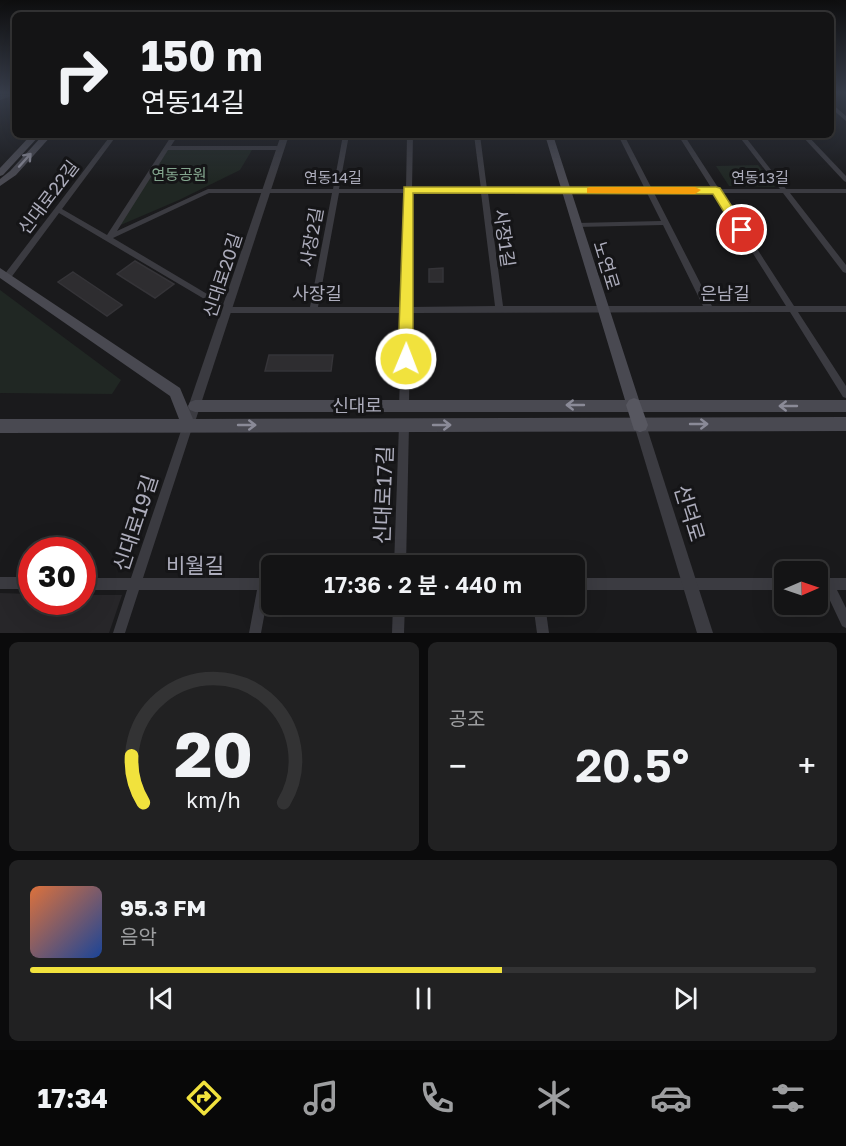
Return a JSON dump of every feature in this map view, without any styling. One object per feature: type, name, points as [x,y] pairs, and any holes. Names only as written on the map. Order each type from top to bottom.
[{"type":"main road","points":[[0,173],[33,138]]},
{"type":"main road","points":[[0,183],[13,173],[45,138]]},
{"type":"main road","name":"노연로","points":[[550,138],[634,405]]},
{"type":"main road","points":[[3,274],[175,392],[188,425]]},
{"type":"main road","name":"선덕로","points":[[634,405],[640,424]]},
{"type":"main road","name":"신대로","points":[[195,406],[846,406]]},
{"type":"main road","name":"신대로","points":[[0,426],[846,424]]},
{"type":"street","name":"신대로22길","points":[[3,274],[58,209],[112,138]]},
{"type":"street","points":[[109,237],[173,138]]},
{"type":"street","name":"신대로20길","points":[[188,425],[284,138]]},
{"type":"street","name":"사장2길","points":[[314,309],[345,138]]},
{"type":"street","points":[[404,406],[410,138]]},
{"type":"street","name":"사장1길","points":[[477,138],[500,309]]},
{"type":"street","points":[[623,138],[709,309]]},
{"type":"street","points":[[683,138],[846,394]]},
{"type":"street","points":[[743,138],[846,270]]},
{"type":"street","points":[[807,138],[846,180]]},
{"type":"street","points":[[167,148],[280,148]]},
{"type":"street","name":"연동14길","points":[[109,237],[208,191],[567,190]]},
{"type":"street","name":"연동13길","points":[[567,190],[846,190]]},
{"type":"street","points":[[58,209],[109,237],[228,310]]},
{"type":"street","points":[[578,225],[665,222]]},
{"type":"street","name":"은남길","points":[[604,310],[846,309]]},
{"type":"street","name":"사장길","points":[[228,310],[604,310]]},
{"type":"street","name":"선덕로","points":[[640,424],[705,633]]},
{"type":"street","name":"신대로19길","points":[[119,633],[188,425]]},
{"type":"street","name":"신대로17길","points":[[400,555],[404,425]]},
{"type":"street","points":[[0,583],[18,583]]},
{"type":"street","name":"비월길","points":[[96,584],[261,584]]},
{"type":"street","points":[[585,584],[774,584]]},
{"type":"street","points":[[828,584],[846,584]]},
{"type":"street","points":[[828,592],[846,622]]},
{"type":"street","points":[[255,633],[261,610]]},
{"type":"street","points":[[398,633],[399,615]]},
{"type":"street","points":[[541,615],[543,633]]},
{"type":"shaded area","points":[[0,593],[18,594],[18,615],[96,615],[96,595],[122,595],[109,633],[0,633]]},
{"type":"green space","name":"연동공원","points":[[166,150],[252,150],[240,170],[116,227]]},
{"type":"green space","points":[[758,165],[775,187],[729,186],[716,166]]},
{"type":"green space","points":[[0,290],[121,380],[112,394],[0,393]]},
{"type":"building","points":[[135,261],[174,284],[155,298],[117,274]]},
{"type":"building","points":[[443,268],[443,282],[429,282],[429,269]]},
{"type":"building","points":[[73,272],[122,305],[107,316],[58,282]]},
{"type":"building","points":[[269,355],[333,355],[331,371],[265,371]]},
{"type":"slow traffic","points":[[590,190],[695,190]]},
{"type":"route","points":[[406,359],[408,190],[716,190],[742,230]]}]
